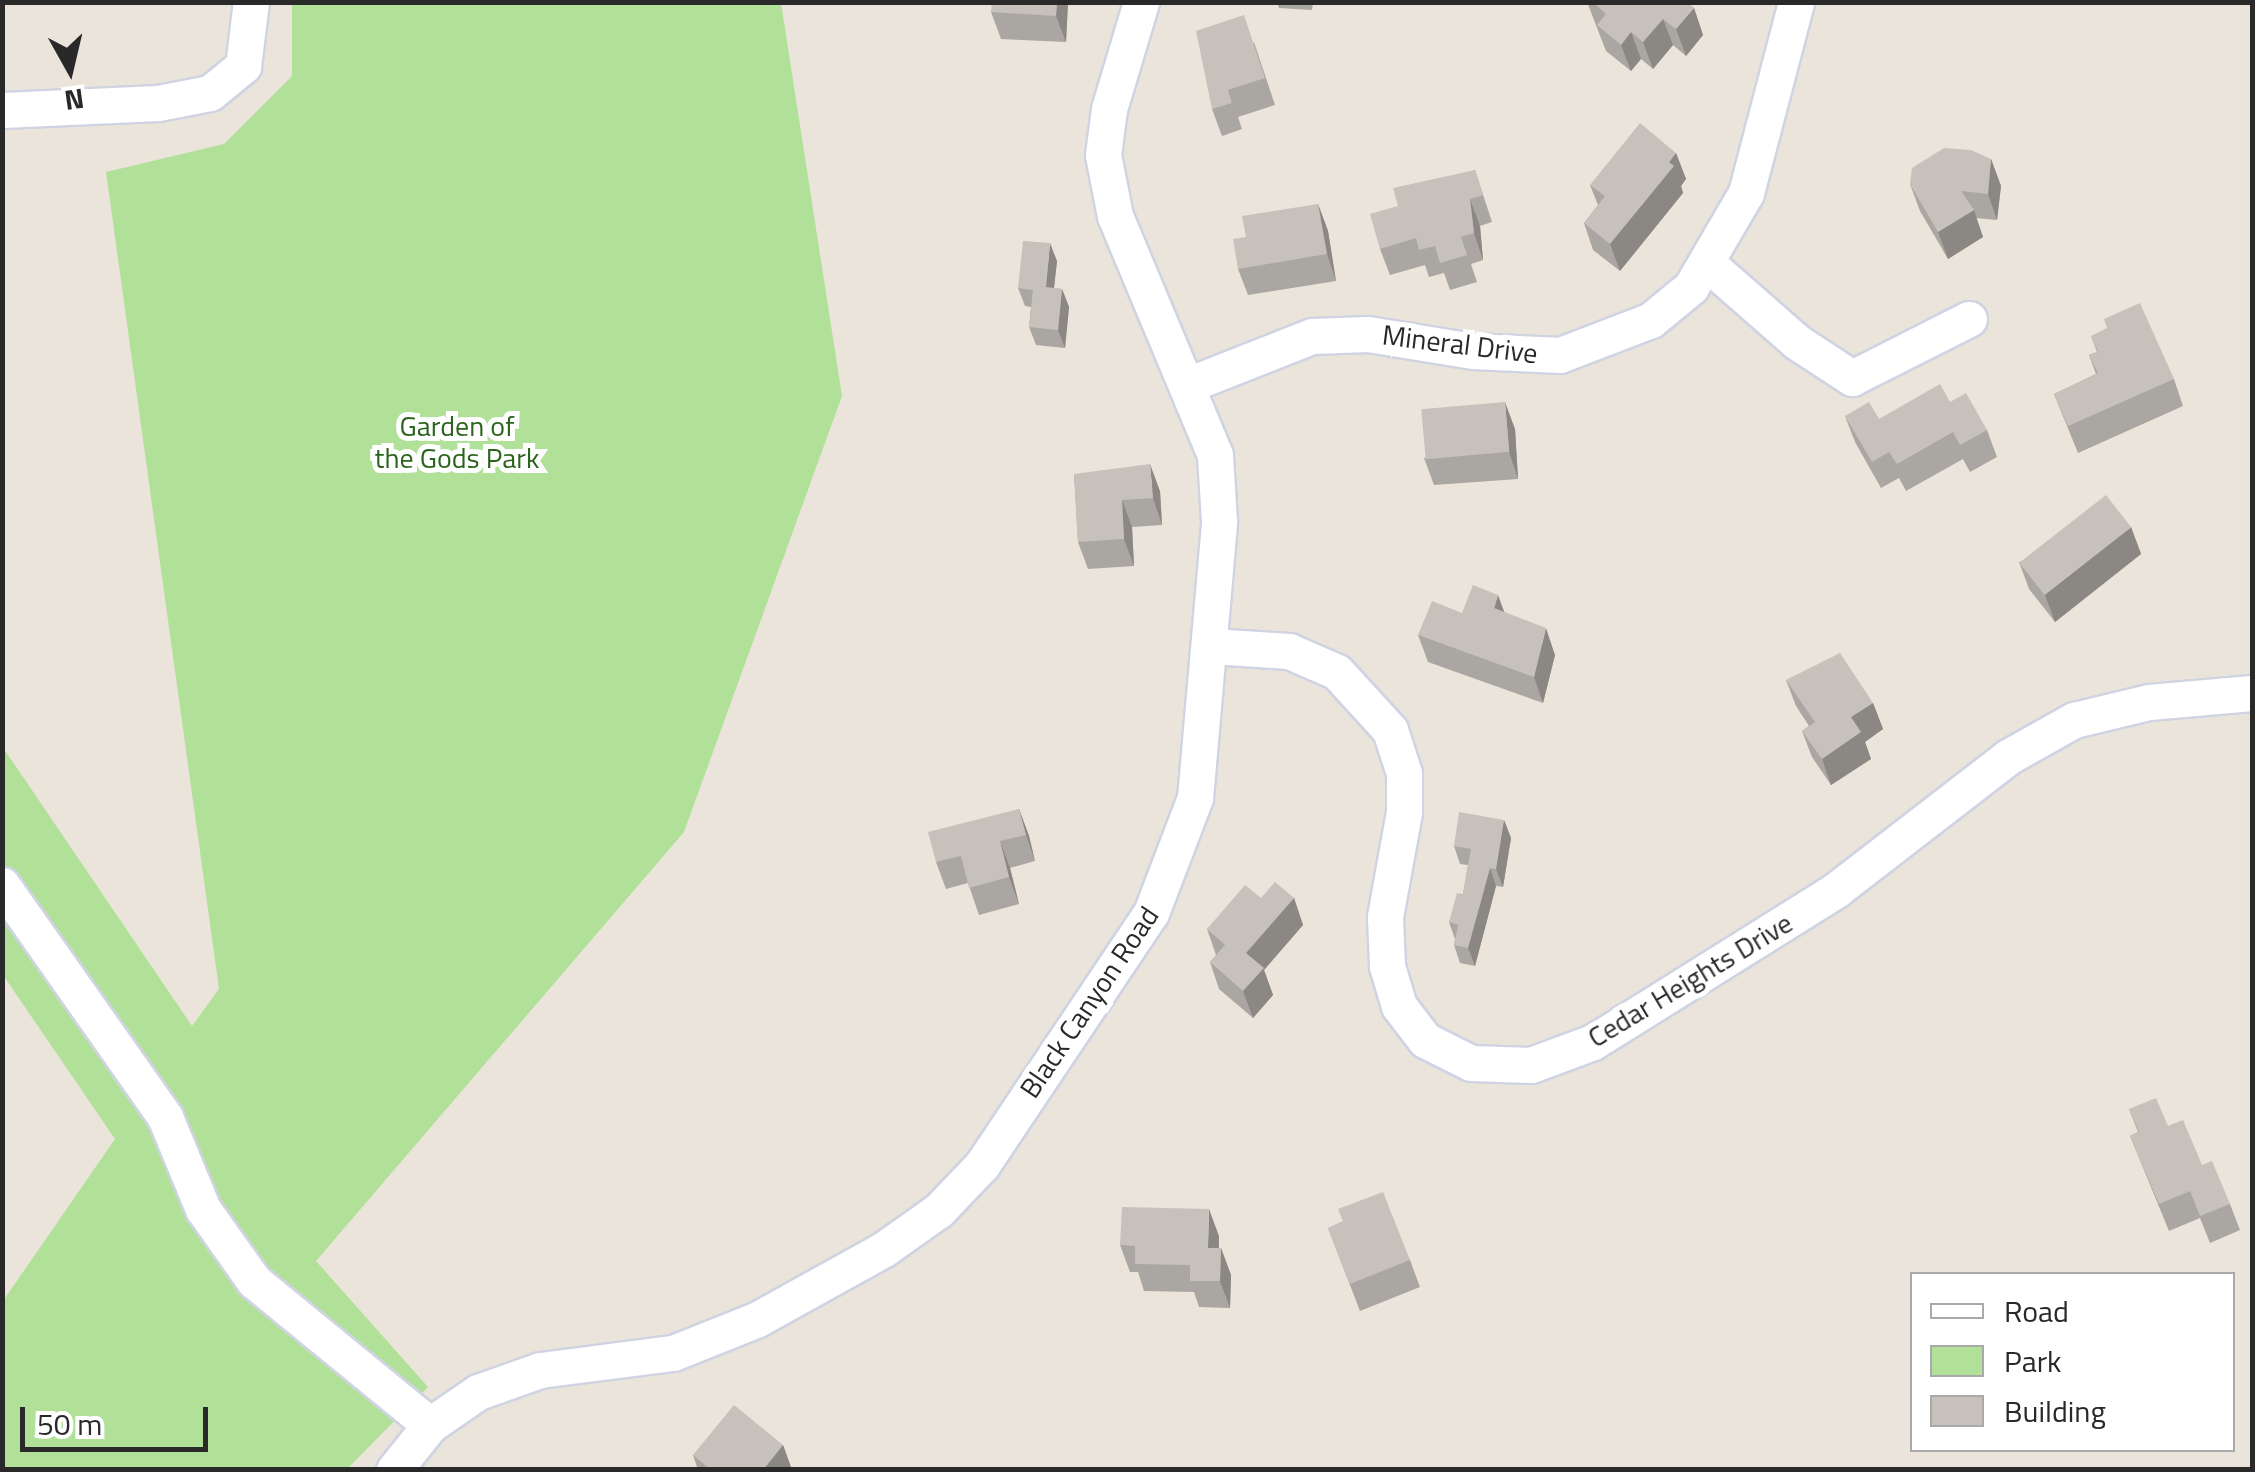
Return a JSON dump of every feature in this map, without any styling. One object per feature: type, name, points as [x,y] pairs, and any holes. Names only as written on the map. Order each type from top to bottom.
[{"type":"street","points":[[2,110],[158,103],[210,92],[243,66],[251,2]]},
{"type":"street","name":"Black Canyon Road","points":[[394,1470],[430,1426],[478,1392],[540,1370],[673,1352],[756,1320],[884,1249],[939,1210],[982,1165],[1151,913],[1195,798],[1219,521],[1215,455],[1190,384],[1115,216],[1103,155],[1109,108],[1140,2]]},
{"type":"street","name":"Mineral Drive","points":[[1190,384],[1312,336],[1368,334],[1473,351],[1560,354],[1651,320],[1708,264],[1746,193],[1796,2]]},
{"type":"street","points":[[1708,264],[1797,342],[1852,378],[1969,319]]},
{"type":"street","name":"Cedar Heights Drive","points":[[1211,646],[1289,651],[1337,672],[1390,730],[1404,774],[1404,812],[1385,917],[1386,966],[1399,1006],[1425,1040],[1486,1064],[1531,1065],[1593,1042],[1836,890],[2008,757],[2074,720],[2149,702],[2252,693]]},
{"type":"street","points":[[2,886],[165,1117],[203,1210],[254,1280],[430,1426]]},
{"type":"green space","name":"Garden of the Gods Park","points":[[292,3],[781,3],[842,396],[684,832],[316,1261],[428,1387],[347,1469],[3,1469],[3,1301],[115,1139],[3,975],[2,746],[192,1026],[219,989],[106,172],[224,144],[292,76]]},
{"type":"building","points":[[992,2],[1057,2],[1056,16],[991,12]]},
{"type":"building","points":[[1593,2],[1687,2],[1694,8],[1676,29],[1663,19],[1643,42],[1631,32],[1621,45],[1597,25],[1606,14]]},
{"type":"building","points":[[1244,15],[1265,78],[1228,90],[1232,103],[1212,109],[1196,31]]},
{"type":"building","points":[[1640,123],[1676,153],[1669,162],[1674,166],[1610,244],[1584,223],[1605,196],[1590,185]]},
{"type":"building","points":[[1944,148],[1971,150],[1991,159],[1988,194],[1961,191],[1974,210],[1938,232],[1910,184],[1912,168]]},
{"type":"building","points":[[1475,170],[1483,195],[1470,199],[1474,233],[1461,237],[1467,255],[1440,263],[1435,246],[1419,250],[1416,238],[1380,249],[1370,214],[1398,206],[1393,188]]},
{"type":"building","points":[[1318,204],[1327,254],[1238,269],[1233,239],[1246,237],[1242,216]]},
{"type":"building","points":[[1023,241],[1050,243],[1046,287],[1062,289],[1058,330],[1029,327],[1033,290],[1018,288]]},
{"type":"building","points":[[2140,303],[2174,379],[2068,426],[2054,394],[2098,373],[2089,355],[2098,352],[2091,336],[2107,328],[2104,319]]},
{"type":"building","points":[[1940,384],[1950,402],[1966,393],[1987,430],[1960,445],[1953,432],[1897,464],[1889,452],[1872,462],[1845,416],[1869,402],[1879,419]]},
{"type":"building","points":[[1505,402],[1509,452],[1426,459],[1421,409]]},
{"type":"building","points":[[1150,464],[1153,498],[1122,500],[1124,539],[1078,542],[1074,474]]},
{"type":"building","points":[[2106,495],[2131,527],[2045,595],[2019,563]]},
{"type":"building","points":[[1473,585],[1498,595],[1494,608],[1546,628],[1534,677],[1418,635],[1432,601],[1462,613]]},
{"type":"building","points":[[1840,653],[1873,703],[1851,717],[1861,732],[1822,759],[1802,731],[1815,722],[1786,680]]},
{"type":"building","points":[[1019,809],[1026,835],[1000,841],[1009,877],[969,888],[961,856],[936,862],[928,832]]},
{"type":"building","points":[[1459,812],[1504,820],[1496,869],[1490,868],[1468,948],[1454,945],[1458,925],[1449,922],[1457,893],[1463,894],[1471,849],[1454,846]]},
{"type":"building","points":[[1275,882],[1294,898],[1246,953],[1264,968],[1243,991],[1210,962],[1225,945],[1207,929],[1245,885],[1261,898]]},
{"type":"building","points":[[2156,1098],[2168,1126],[2183,1120],[2202,1165],[2212,1161],[2230,1204],[2200,1216],[2190,1191],[2159,1204],[2130,1136],[2139,1132],[2129,1109]]},
{"type":"building","points":[[1383,1192],[1410,1260],[1350,1284],[1328,1228],[1343,1221],[1338,1209]]},
{"type":"building","points":[[1122,1207],[1209,1209],[1208,1248],[1221,1248],[1220,1281],[1190,1281],[1190,1265],[1135,1264],[1135,1246],[1120,1245]]},
{"type":"building","points":[[734,1405],[783,1445],[763,1470],[711,1470],[693,1455]]}]
